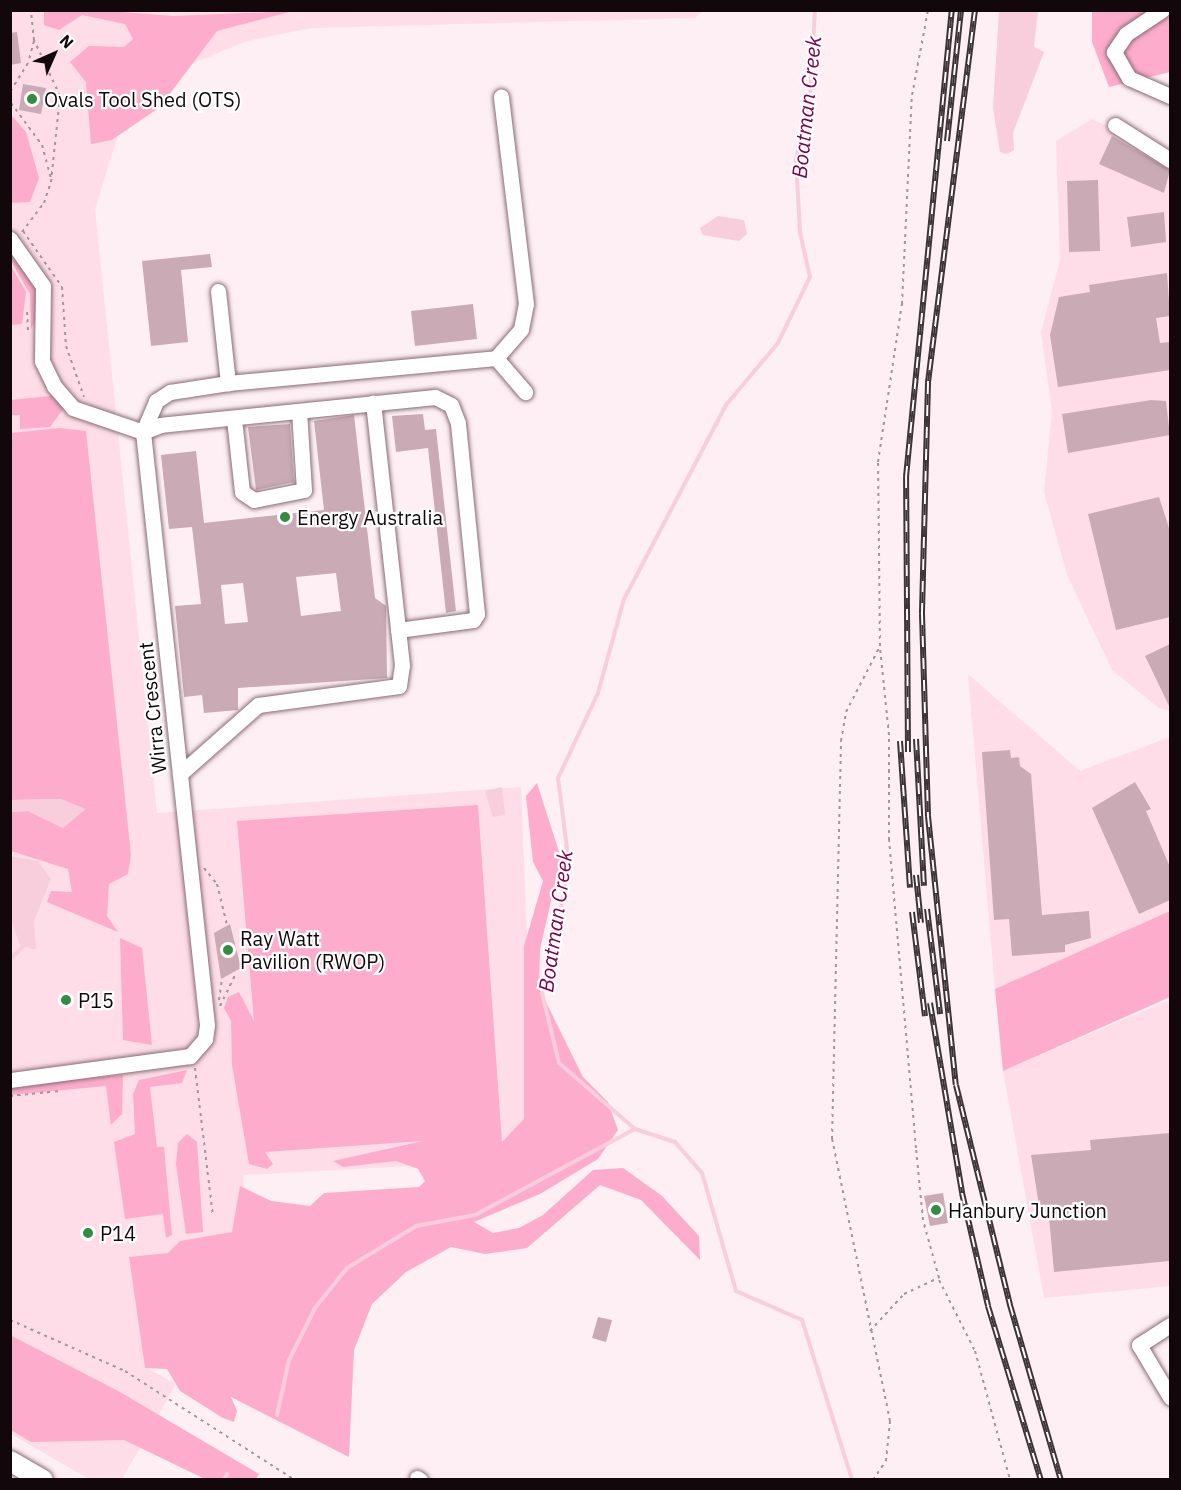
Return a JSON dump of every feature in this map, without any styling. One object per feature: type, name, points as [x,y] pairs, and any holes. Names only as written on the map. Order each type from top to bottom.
[{"type":"main road","points":[[10,1461],[43,1479]]},
{"type":"lane","points":[[1162,10],[1125,34],[1114,52],[1129,78],[1170,96]]},
{"type":"lane","points":[[143,432],[156,401],[170,392],[228,383],[496,357],[521,329],[526,304],[501,96]]},
{"type":"lane","points":[[1115,124],[1170,160]]},
{"type":"lane","points":[[16,237],[43,286],[42,362],[54,386],[82,412],[143,432],[298,411],[435,397],[451,405],[458,423],[477,614],[473,620],[398,630]]},
{"type":"lane","points":[[218,291],[228,383]]},
{"type":"lane","points":[[496,357],[525,392]]},
{"type":"lane","points":[[180,774],[258,705],[399,686],[398,630],[373,403]]},
{"type":"lane","points":[[234,419],[242,492],[254,500],[304,490],[298,411]]},
{"type":"lane","name":"Wirra Crescent","points":[[143,432],[206,1012],[205,1040],[193,1054]]},
{"type":"lane","points":[[10,1080],[193,1054]]},
{"type":"lane","points":[[1170,1325],[1139,1345],[1170,1398]]},
{"type":"path","points":[[31,10],[34,40],[60,96],[51,182],[44,203],[16,237],[62,287],[69,362],[87,403]]},
{"type":"path","points":[[928,10],[912,95],[902,304],[878,462],[880,646],[889,735],[889,840],[920,1189],[939,1278],[975,1351],[1010,1479]]},
{"type":"path","points":[[34,40],[28,63],[10,90],[11,103],[42,145],[51,182]]},
{"type":"path","points":[[29,304],[25,324],[30,339]]},
{"type":"path","points":[[873,1479],[886,1461],[890,1421],[832,1139],[841,741],[846,712],[880,646]]},
{"type":"path","points":[[190,865],[211,872],[227,925]]},
{"type":"path","points":[[206,1012],[223,1005],[235,975]]},
{"type":"path","points":[[220,996],[222,979]]},
{"type":"path","points":[[193,1054],[213,1217]]},
{"type":"path","points":[[10,1096],[60,1090]]},
{"type":"path","points":[[870,1331],[904,1294],[939,1278]]},
{"type":"path","points":[[10,1320],[125,1371],[295,1479]]},
{"type":"shaded area","points":[[98,10],[173,16],[293,11],[217,31],[160,107],[112,140],[91,144],[86,82],[70,62],[89,46],[124,47],[133,39],[125,24],[82,15],[59,30],[44,25],[44,11]]},
{"type":"shaded area","points":[[11,11],[703,11],[695,18],[311,28],[247,41],[184,67],[119,132],[95,209],[157,813],[521,787],[536,1159],[243,1175],[249,1250],[129,1257],[145,1367],[176,1384],[122,1479],[89,1479],[11,1434]]},
{"type":"shaded area","points":[[999,11],[1038,11],[1034,47],[1044,52],[1013,133],[1014,150],[1007,154],[1000,152],[993,108]]},
{"type":"shaded area","points":[[1092,11],[1170,11],[1170,72],[1109,87],[1092,42]]},
{"type":"shaded area","points":[[11,115],[26,132],[39,178],[30,202],[11,203]]},
{"type":"shaded area","points":[[1092,119],[1170,157],[1170,711],[1159,708],[1112,670],[1067,575],[1044,492],[1052,411],[1041,332],[1060,260],[1056,141]]},
{"type":"shaded area","points":[[718,216],[744,220],[747,234],[739,241],[703,235],[700,228]]},
{"type":"shaded area","points":[[11,250],[37,287],[37,318],[31,329],[30,294],[11,261]]},
{"type":"shaded area","points":[[11,266],[26,292],[22,324],[11,325]]},
{"type":"shaded area","points":[[50,388],[64,408],[50,427],[20,429],[20,415],[11,415],[10,400],[51,396]]},
{"type":"shaded area","points":[[59,428],[86,431],[131,855],[128,874],[109,884],[107,916],[118,932],[47,902],[51,891],[72,892],[68,869],[11,851],[11,812],[28,811],[63,828],[61,799],[11,800],[11,433]]},
{"type":"shaded area","points":[[968,674],[1080,771],[1170,737],[1170,911],[995,989]]},
{"type":"shaded area","points":[[537,783],[561,858],[540,949],[539,988],[583,1077],[608,1102],[618,1130],[598,1159],[540,1194],[474,1222],[493,1233],[519,1228],[543,1215],[593,1170],[623,1168],[662,1196],[699,1236],[700,1260],[641,1200],[600,1185],[527,1248],[485,1254],[451,1247],[406,1272],[372,1304],[354,1350],[349,1457],[231,1397],[237,1411],[234,1422],[223,1418],[180,1391],[167,1369],[145,1368],[129,1257],[168,1253],[180,1241],[232,1232],[240,1186],[271,1201],[310,1206],[324,1193],[419,1187],[425,1181],[418,1169],[396,1161],[343,1167],[333,1161],[423,1141],[265,1152],[273,1164],[267,1169],[249,1164],[232,1065],[231,1021],[224,1008],[228,997],[239,992],[254,1021],[237,821],[478,805],[502,1142],[524,1119],[524,946],[543,881],[533,862],[526,796]]},
{"type":"shaded area","points":[[502,787],[505,815],[493,817],[485,791]]},
{"type":"shaded area","points":[[61,799],[86,809],[63,828],[28,811],[11,812],[11,800]]},
{"type":"shaded area","points":[[10,856],[38,861],[51,879],[34,921],[36,950],[20,945],[11,920]]},
{"type":"shaded area","points":[[1170,911],[1170,997],[1003,1071],[995,989]]},
{"type":"shaded area","points":[[120,938],[142,948],[152,1045],[123,1040]]},
{"type":"shaded area","points":[[1170,1000],[1170,1286],[1044,1298],[1003,1071]]},
{"type":"shaded area","points":[[187,1070],[182,1083],[150,1087],[157,1147],[164,1147],[172,1235],[166,1238],[163,1214],[125,1219],[114,1142],[135,1134],[133,1094],[139,1080]]},
{"type":"shaded area","points":[[123,1075],[122,1114],[111,1125],[106,1086],[11,1095],[10,1086]]},
{"type":"shaded area","points":[[187,1134],[197,1142],[203,1232],[186,1234],[176,1164],[178,1143]]},
{"type":"shaded area","points":[[10,1335],[120,1392],[259,1474],[256,1479],[205,1479],[124,1440],[31,1442],[11,1430]]},
{"type":"building","points":[[17,32],[21,63],[10,65],[10,33]]},
{"type":"building","name":"Ovals Tool Shed (OTS)","points":[[23,84],[46,88],[41,114],[19,110]]},
{"type":"building","points":[[1112,136],[1170,170],[1164,193],[1099,164]]},
{"type":"building","points":[[1098,180],[1100,251],[1069,252],[1067,181]]},
{"type":"building","points":[[1164,212],[1166,242],[1131,247],[1127,217]]},
{"type":"building","points":[[210,254],[212,267],[181,270],[188,342],[151,346],[142,261]]},
{"type":"building","points":[[1167,273],[1170,316],[1156,318],[1160,343],[1170,342],[1170,370],[1058,387],[1050,335],[1059,297],[1090,292],[1089,285]]},
{"type":"building","points":[[473,304],[477,339],[415,346],[411,311]]},
{"type":"building","points":[[1151,400],[1166,401],[1170,435],[1068,453],[1062,414]]},
{"type":"building","points":[[423,414],[425,430],[436,429],[456,611],[446,613],[428,448],[396,452],[392,416]]},
{"type":"building","points":[[354,415],[375,598],[386,606],[387,678],[238,688],[238,710],[204,713],[202,695],[184,697],[175,606],[201,604],[192,527],[169,529],[161,455],[196,451],[204,523],[324,510],[314,421]],"holes":[[[336,573],[341,611],[301,616],[296,577]],[[243,583],[248,622],[225,624],[221,585]]]},
{"type":"building","points":[[290,424],[294,482],[256,490],[248,427]]},
{"type":"building","points":[[1159,497],[1170,531],[1170,617],[1116,630],[1088,514]]},
{"type":"building","points":[[1170,644],[1170,708],[1145,656]]},
{"type":"building","points":[[1010,750],[1011,758],[1019,757],[1020,766],[1031,774],[1042,915],[1089,911],[1091,938],[1065,945],[1065,952],[1012,956],[1009,919],[994,920],[982,752]]},
{"type":"building","points":[[1135,782],[1151,809],[1146,811],[1170,867],[1170,900],[1139,914],[1092,808]]},
{"type":"building","name":"Ray Watt Pavilion (RWOP)","points":[[230,924],[241,968],[221,979],[214,933]]},
{"type":"building","points":[[1170,1133],[1170,1261],[1054,1272],[1049,1217],[1041,1218],[1031,1155],[1091,1150],[1090,1140]]},
{"type":"building","name":"Hanbury Junction","points":[[943,1193],[948,1223],[930,1226],[924,1196]]},
{"type":"building","points":[[598,1317],[612,1320],[606,1342],[592,1338]]},
{"type":"waterway","name":"Boatman Creek","points":[[815,10],[810,97],[796,160],[800,232],[810,277],[778,343],[726,405],[624,599],[598,693],[558,778],[567,848],[564,894],[542,993],[559,1063],[635,1129],[675,1142],[702,1173],[736,1291],[802,1320],[852,1480]]},
{"type":"waterway","points":[[10,959],[24,946]]},
{"type":"waterway","points":[[277,1415],[289,1360],[315,1308],[347,1268],[416,1226],[475,1215],[635,1129]]},
{"type":"waterway","points":[[224,1480],[227,1474]]},
{"type":"waterway","points":[[164,1480],[176,1480]]},
{"type":"railway","points":[[908,752],[906,477],[952,10]]},
{"type":"railway","points":[[947,141],[961,10]]},
{"type":"railway","points":[[975,10],[928,383],[922,614],[928,816],[956,1085],[1010,1305],[1061,1480]]},
{"type":"railway","points":[[916,739],[924,886]]},
{"type":"railway","points":[[900,741],[910,888]]},
{"type":"railway","points":[[916,875],[921,923]]},
{"type":"railway","points":[[927,909],[940,1014]]},
{"type":"railway","points":[[912,912],[925,1016]]},
{"type":"railway","points":[[930,1003],[962,1193],[988,1306],[1041,1480]]},
{"type":"place","name":"Ovals Tool Shed (OTS)","points":[[32,99]]},
{"type":"place","name":"Energy Australia","points":[[285,517]]},
{"type":"place","name":"Ray Watt Pavilion (RWOP)","points":[[228,950]]},
{"type":"place","name":"P15","points":[[66,1000]]},
{"type":"place","name":"Hanbury Junction","points":[[936,1210]]},
{"type":"place","name":"P14","points":[[88,1233]]}]
